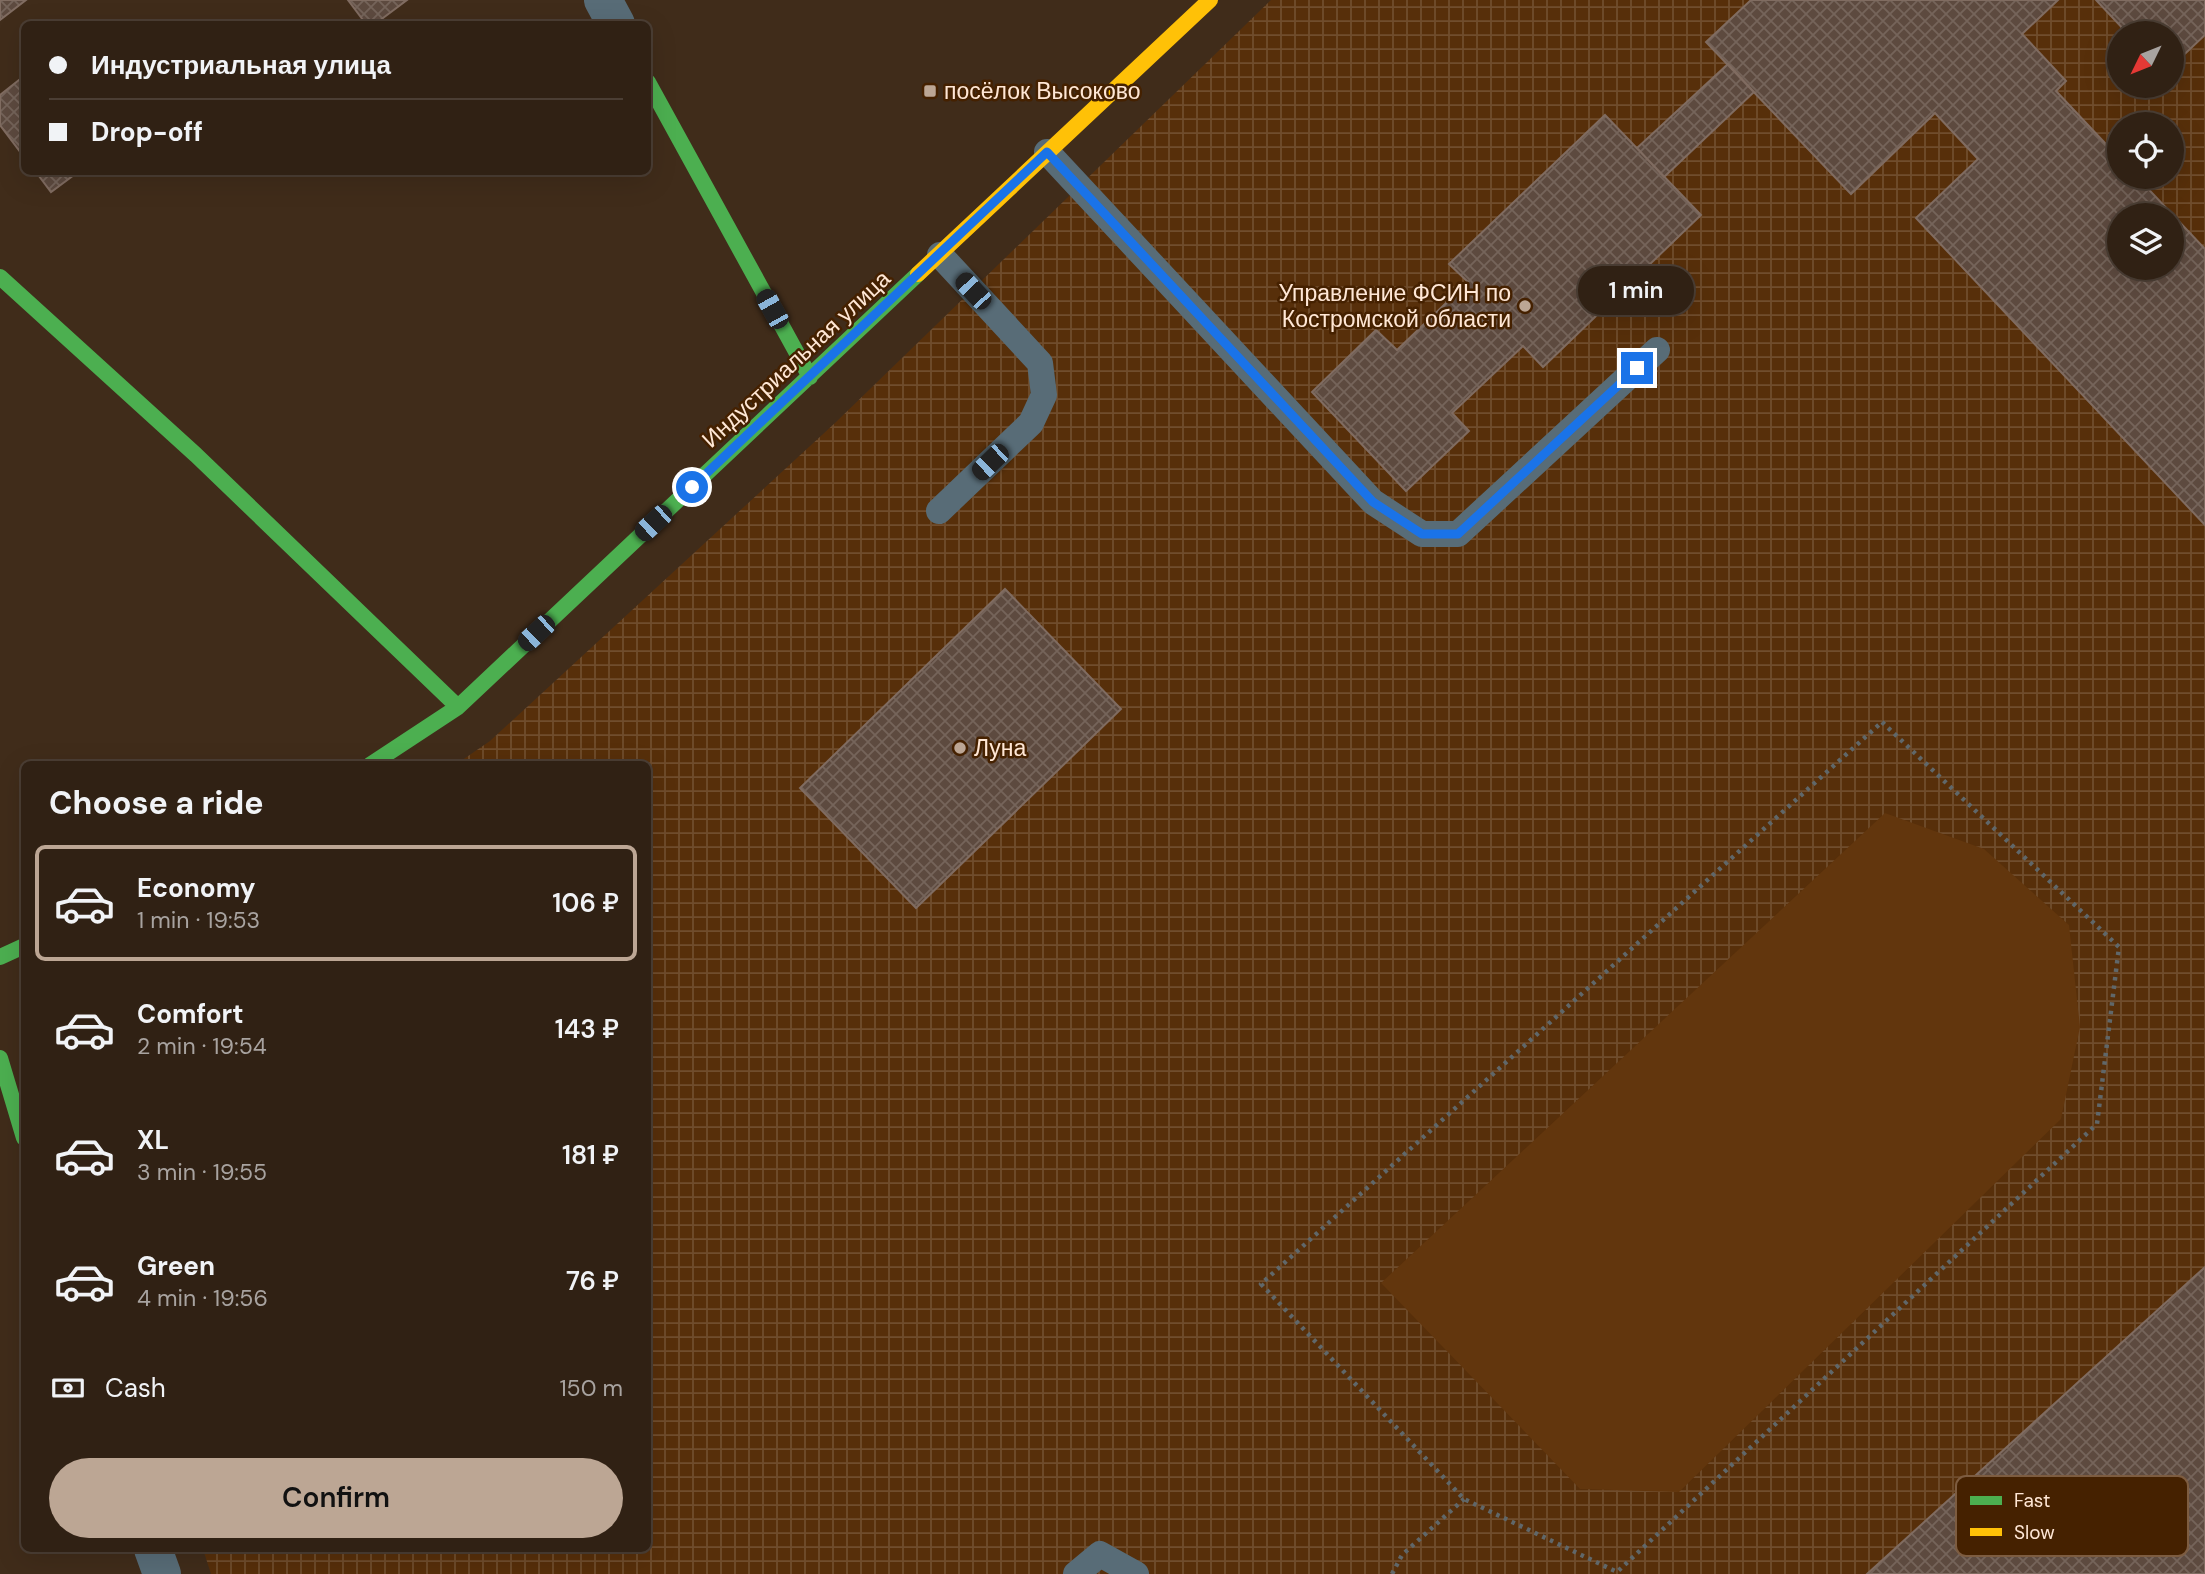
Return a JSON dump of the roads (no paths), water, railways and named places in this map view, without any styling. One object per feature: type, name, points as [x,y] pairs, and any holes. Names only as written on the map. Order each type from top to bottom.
[{"type":"main road","name":"Индустриальная улица","points":[[376,761],[458,706],[1210,0]]},
{"type":"main road","points":[[651,87],[810,377]]},
{"type":"main road","points":[[0,277],[196,455],[458,706]]},
{"type":"main road","points":[[0,957],[21,947]]},
{"type":"main road","points":[[0,1058],[21,1128]]},
{"type":"street","points":[[603,0],[614,21]]},
{"type":"street","points":[[154,1552],[162,1574]]},
{"type":"lane","points":[[1047,152],[1373,502],[1422,534],[1458,534],[1657,350]]},
{"type":"lane","points":[[939,511],[1031,423],[1044,395],[1040,363],[940,255]]},
{"type":"lane","points":[[1076,1574],[1100,1554],[1136,1574]]},
{"type":"place","name":"посёлок Высоково","points":[[930,91]]},
{"type":"place","name":"Управление ФСИН по Костромской области","points":[[1525,306]]},
{"type":"place","name":"Луна","points":[[960,748]]}]
